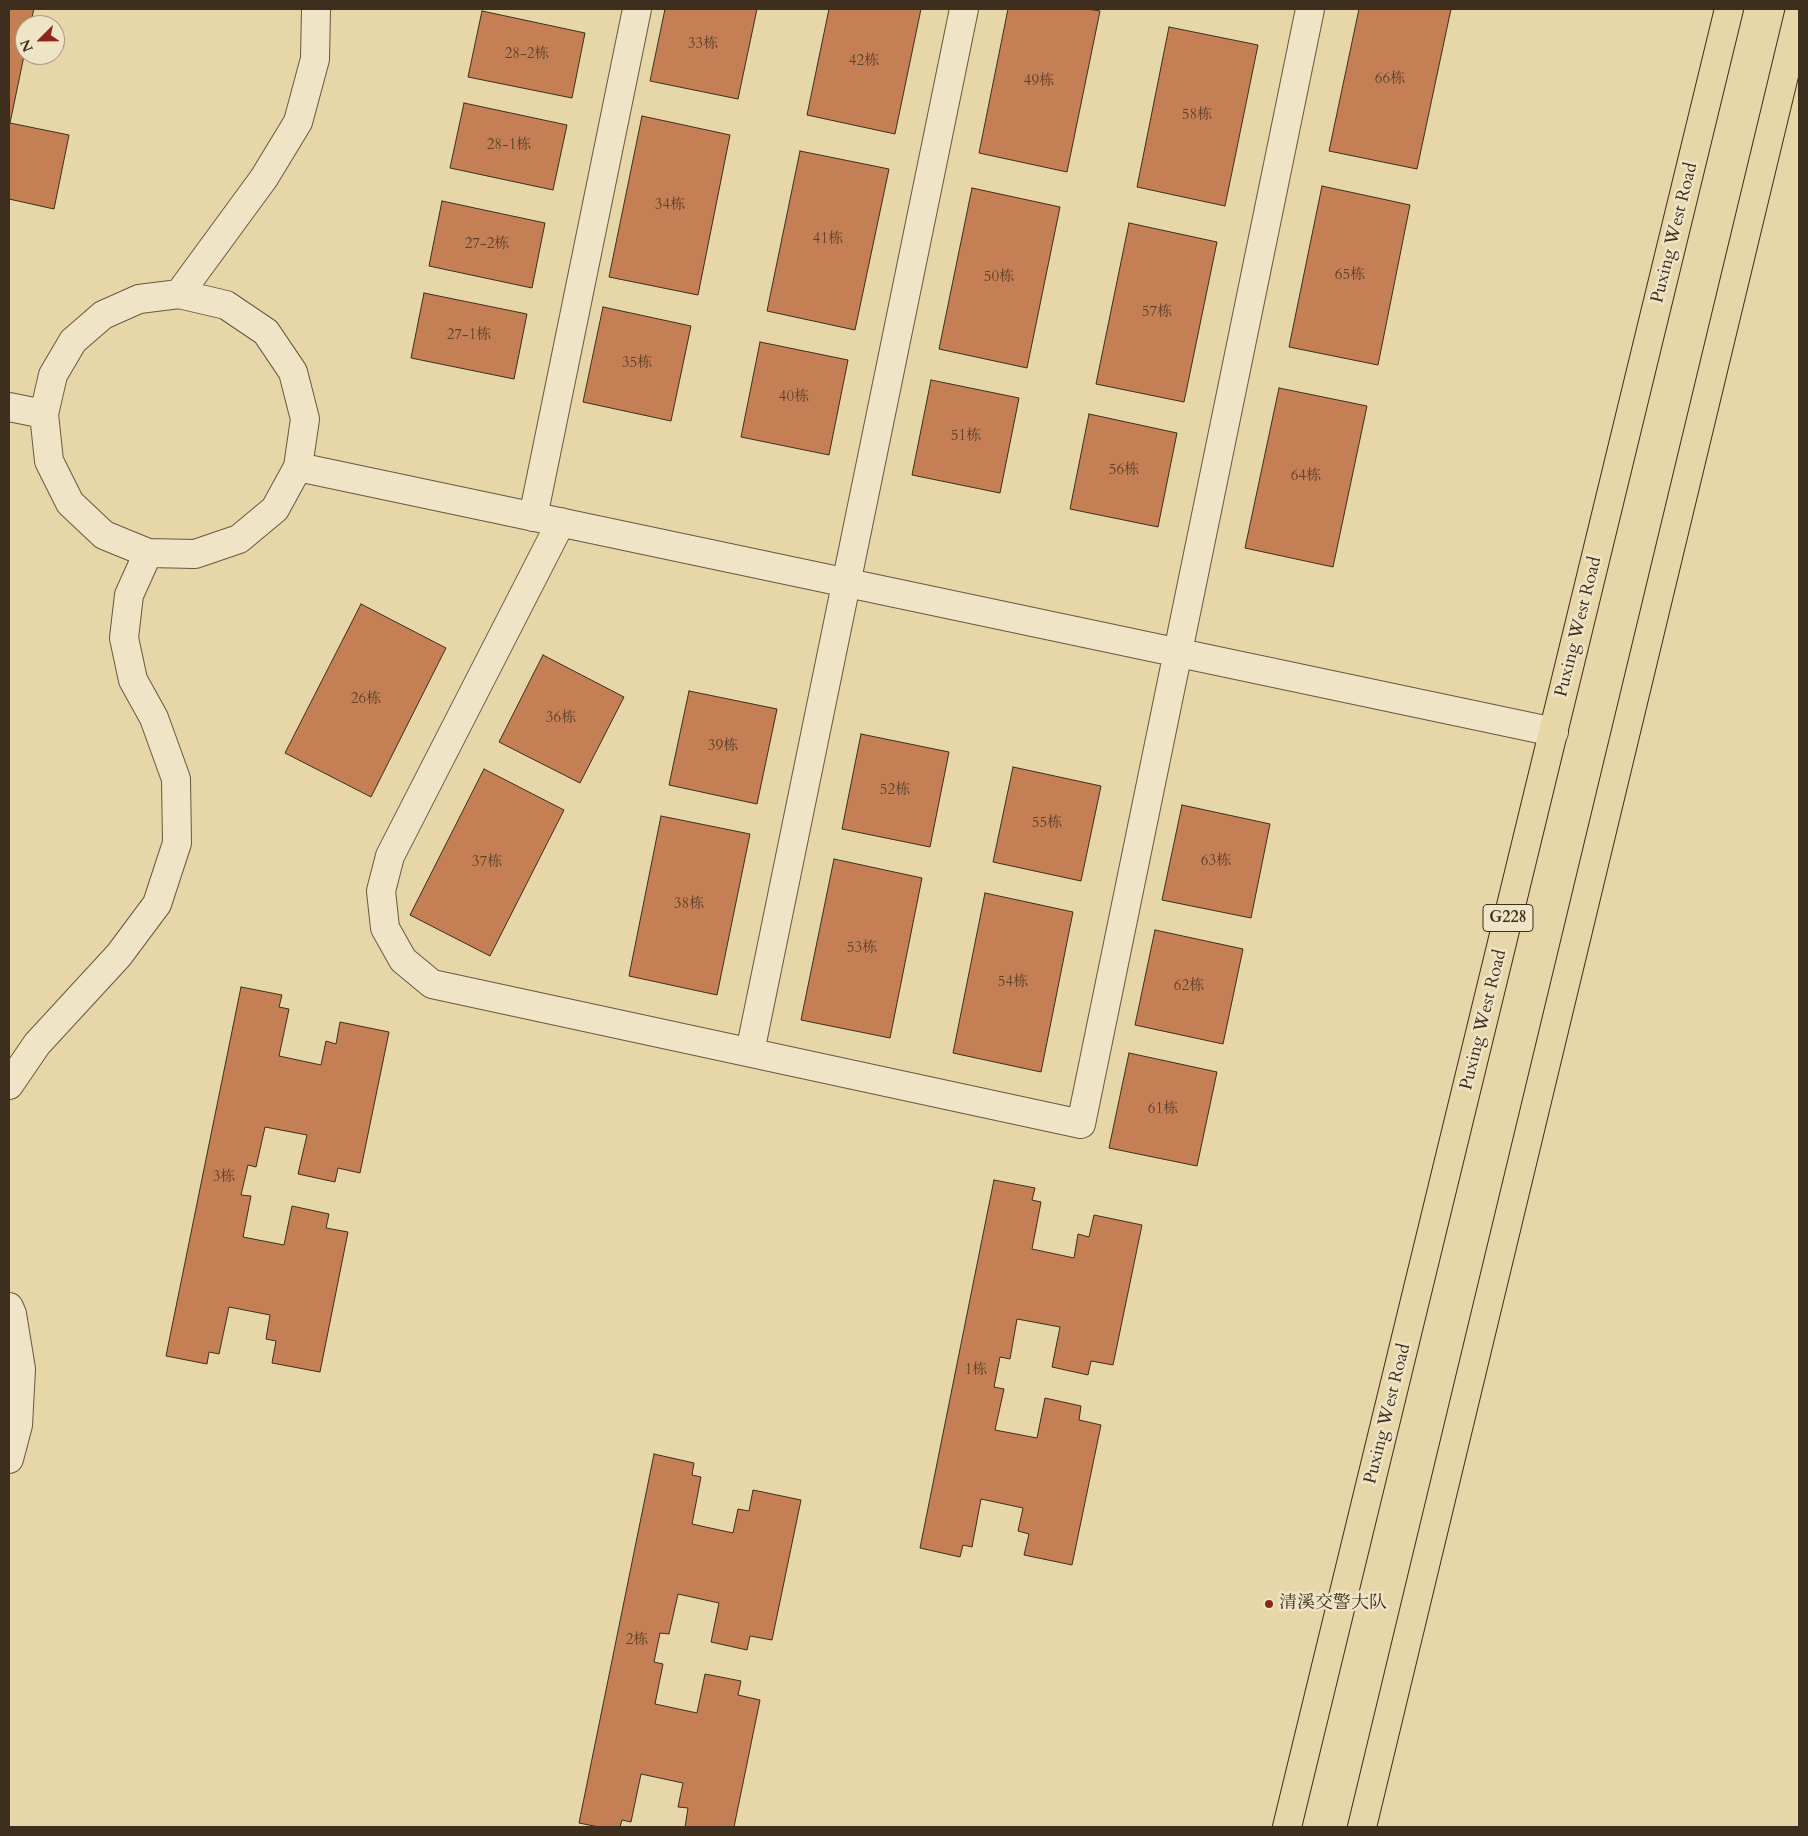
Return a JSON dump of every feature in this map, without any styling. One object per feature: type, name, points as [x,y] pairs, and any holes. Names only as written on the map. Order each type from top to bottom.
[{"type":"highway","name":"Puxing West Road","points":[[1287,1827],[1729,9]]},
{"type":"highway","points":[[1362,1827],[1799,12]]},
{"type":"lane","points":[[179,294],[264,178],[298,122],[315,59],[316,9]]},
{"type":"lane","points":[[533,517],[637,9]]},
{"type":"lane","points":[[750,1052],[964,9]]},
{"type":"lane","points":[[561,522],[390,856],[382,891],[386,928],[404,960],[432,984],[1081,1124],[1310,9]]},
{"type":"lane","points":[[179,294],[226,305],[266,332],[294,372],[305,419],[298,467],[275,508],[239,539],[195,554],[148,553],[104,535],[70,503],[49,461],[44,414],[53,375],[74,341],[103,315],[139,299],[179,294]]},
{"type":"lane","points":[[9,407],[44,414]]},
{"type":"lane","points":[[298,467],[1554,732]]},
{"type":"lane","points":[[9,1085],[37,1044],[120,955],[157,904],[176,843],[176,779],[154,718],[133,680],[124,638],[129,595],[148,553]]},
{"type":"lane","points":[[9,1307],[12,1314],[21,1369],[18,1425],[9,1459]]},
{"type":"building","points":[[9,9],[34,9],[32,15],[15,15],[15,65],[22,65],[10,123],[69,135],[54,209],[9,199]]},
{"type":"building","points":[[665,9],[757,9],[738,99],[650,81]]},
{"type":"building","points":[[829,9],[921,9],[895,134],[807,115]]},
{"type":"building","points":[[1008,9],[1088,9],[1100,11],[1067,172],[979,153]]},
{"type":"building","points":[[1359,9],[1451,9],[1417,169],[1329,151]]},
{"type":"building","points":[[482,11],[585,33],[572,98],[468,77]]},
{"type":"building","points":[[1169,27],[1258,45],[1225,206],[1137,187]]},
{"type":"building","points":[[464,103],[567,125],[553,190],[450,168]]},
{"type":"building","points":[[642,116],[730,135],[698,295],[609,277]]},
{"type":"building","points":[[800,151],[889,169],[855,330],[767,311]]},
{"type":"building","points":[[1322,186],[1410,205],[1378,365],[1289,347]]},
{"type":"building","points":[[972,188],[1060,207],[1027,368],[939,349]]},
{"type":"building","points":[[442,201],[545,223],[532,288],[429,266]]},
{"type":"building","points":[[1129,223],[1217,242],[1184,402],[1096,384]]},
{"type":"building","points":[[424,293],[527,314],[514,379],[411,358]]},
{"type":"building","points":[[603,307],[691,326],[671,421],[583,402]]},
{"type":"building","points":[[760,342],[848,360],[829,455],[741,437]]},
{"type":"building","points":[[931,380],[1019,398],[1000,493],[912,475]]},
{"type":"building","points":[[1279,388],[1367,406],[1333,567],[1245,548]]},
{"type":"building","points":[[1089,414],[1177,433],[1158,527],[1070,509]]},
{"type":"building","points":[[361,604],[446,648],[371,797],[285,753]]},
{"type":"building","points":[[543,655],[624,697],[580,783],[499,742]]},
{"type":"building","points":[[689,691],[777,709],[757,804],[669,785]]},
{"type":"building","points":[[861,734],[949,752],[930,847],[842,829]]},
{"type":"building","points":[[1013,767],[1101,786],[1081,881],[993,862]]},
{"type":"building","points":[[484,769],[564,810],[490,956],[410,915]]},
{"type":"building","points":[[1182,805],[1270,824],[1251,918],[1162,900]]},
{"type":"building","points":[[661,816],[750,834],[717,995],[629,976]]},
{"type":"building","points":[[834,859],[922,878],[890,1038],[801,1020]]},
{"type":"building","points":[[985,893],[1073,912],[1041,1072],[953,1053]]},
{"type":"building","points":[[1155,930],[1243,949],[1223,1044],[1135,1025]]},
{"type":"building","points":[[241,987],[282,995],[279,1007],[289,1009],[279,1056],[321,1065],[326,1041],[336,1044],[340,1022],[389,1032],[360,1173],[338,1168],[335,1182],[298,1174],[307,1135],[265,1127],[256,1167],[248,1165],[241,1195],[251,1196],[243,1237],[284,1245],[292,1206],[329,1214],[326,1228],[348,1232],[320,1372],[272,1363],[276,1341],[266,1339],[270,1315],[229,1307],[219,1354],[209,1352],[207,1364],[166,1356]]},
{"type":"building","points":[[1129,1053],[1217,1072],[1197,1166],[1109,1148]]},
{"type":"building","points":[[994,1180],[1035,1188],[1032,1200],[1041,1202],[1032,1249],[1074,1258],[1078,1234],[1089,1237],[1094,1215],[1142,1225],[1113,1365],[1091,1361],[1088,1375],[1052,1367],[1060,1327],[1017,1319],[1010,1359],[1000,1357],[994,1387],[1004,1389],[995,1430],[1037,1438],[1045,1398],[1081,1406],[1079,1420],[1101,1425],[1072,1565],[1024,1555],[1029,1534],[1018,1531],[1023,1508],[981,1499],[972,1547],[963,1545],[960,1557],[920,1548]]},
{"type":"building","points":[[654,1454],[694,1463],[692,1475],[701,1477],[692,1524],[733,1533],[738,1509],[749,1511],[753,1490],[801,1500],[772,1640],[750,1636],[747,1650],[711,1642],[719,1603],[678,1594],[669,1634],[660,1633],[654,1662],[663,1664],[655,1704],[697,1713],[705,1674],[741,1681],[738,1695],[760,1700],[734,1827],[685,1827],[688,1808],[678,1807],[683,1783],[641,1774],[631,1822],[622,1820],[620,1827],[599,1827],[579,1823]]},
{"type":"place","name":"清溪交警大队","points":[[1269,1604]]}]
